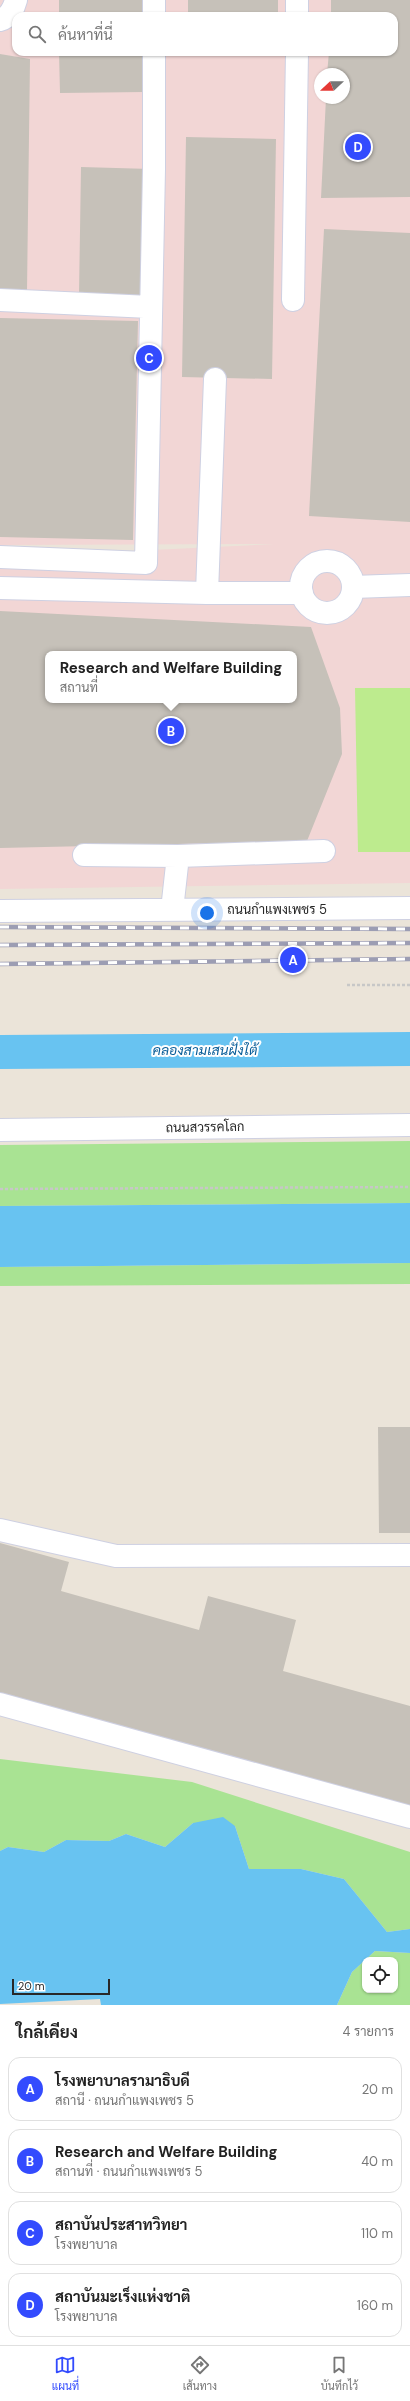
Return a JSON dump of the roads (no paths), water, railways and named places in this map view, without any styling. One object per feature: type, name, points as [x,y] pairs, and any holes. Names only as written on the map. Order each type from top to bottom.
[{"type":"street","points":[[0,20],[4,19],[14,7],[16,0]]},
{"type":"street","points":[[154,0],[154,12]]},
{"type":"street","points":[[297,12],[298,0]]},
{"type":"street","points":[[0,557],[146,563],[154,56]]},
{"type":"street","points":[[293,300],[297,56]]},
{"type":"street","points":[[0,300],[150,307]]},
{"type":"street","points":[[207,593],[215,379]]},
{"type":"street","points":[[324,561],[341,564],[350,574],[353,587],[348,603],[334,612],[326,613],[311,607],[302,593],[304,576],[315,563],[324,561]]},
{"type":"street","points":[[353,587],[410,585]]},
{"type":"street","points":[[0,588],[207,593],[302,593]]},
{"type":"street","points":[[84,855],[178,856],[324,850]]},
{"type":"street","points":[[172,910],[178,856]]},
{"type":"street","name":"ถนนกำแพงเพชร 5","points":[[0,911],[410,908]]},
{"type":"street","name":"ถนนสวรรคโลก","points":[[0,1130],[410,1125]]},
{"type":"street","points":[[0,1530],[116,1556],[410,1555]]},
{"type":"street","points":[[0,1704],[410,1817]]},
{"type":"water","points":[[410,1203],[410,1263],[0,1267],[0,1206]]},
{"type":"water","points":[[223,1817],[235,1826],[249,1869],[301,1869],[344,1879],[387,1932],[410,1929],[410,1953],[375,1951],[368,1957],[362,1957],[362,1963],[352,1972],[337,2005],[101,2005],[100,1999],[0,2004],[0,1851],[8,1847],[44,1852],[66,1840],[109,1841],[126,1834],[165,1847],[193,1823]]},
{"type":"waterway","name":"คลองสามเสนฝั่งใต้","points":[[0,1052],[410,1049]]},
{"type":"railway","points":[[0,927],[410,929]]},
{"type":"railway","points":[[0,945],[410,943]]},
{"type":"railway","points":[[0,964],[410,959]]},
{"type":"place","name":"สถาบันมะเร็งแห่งชาติ","points":[[358,147]]},
{"type":"place","name":"สถาบันประสาทวิทยา","points":[[149,358]]},
{"type":"place","name":"Research and Welfare Building","points":[[171,731]]},
{"type":"place","name":"โรงพยาบาลรามาธิบดี","points":[[293,960]]}]
